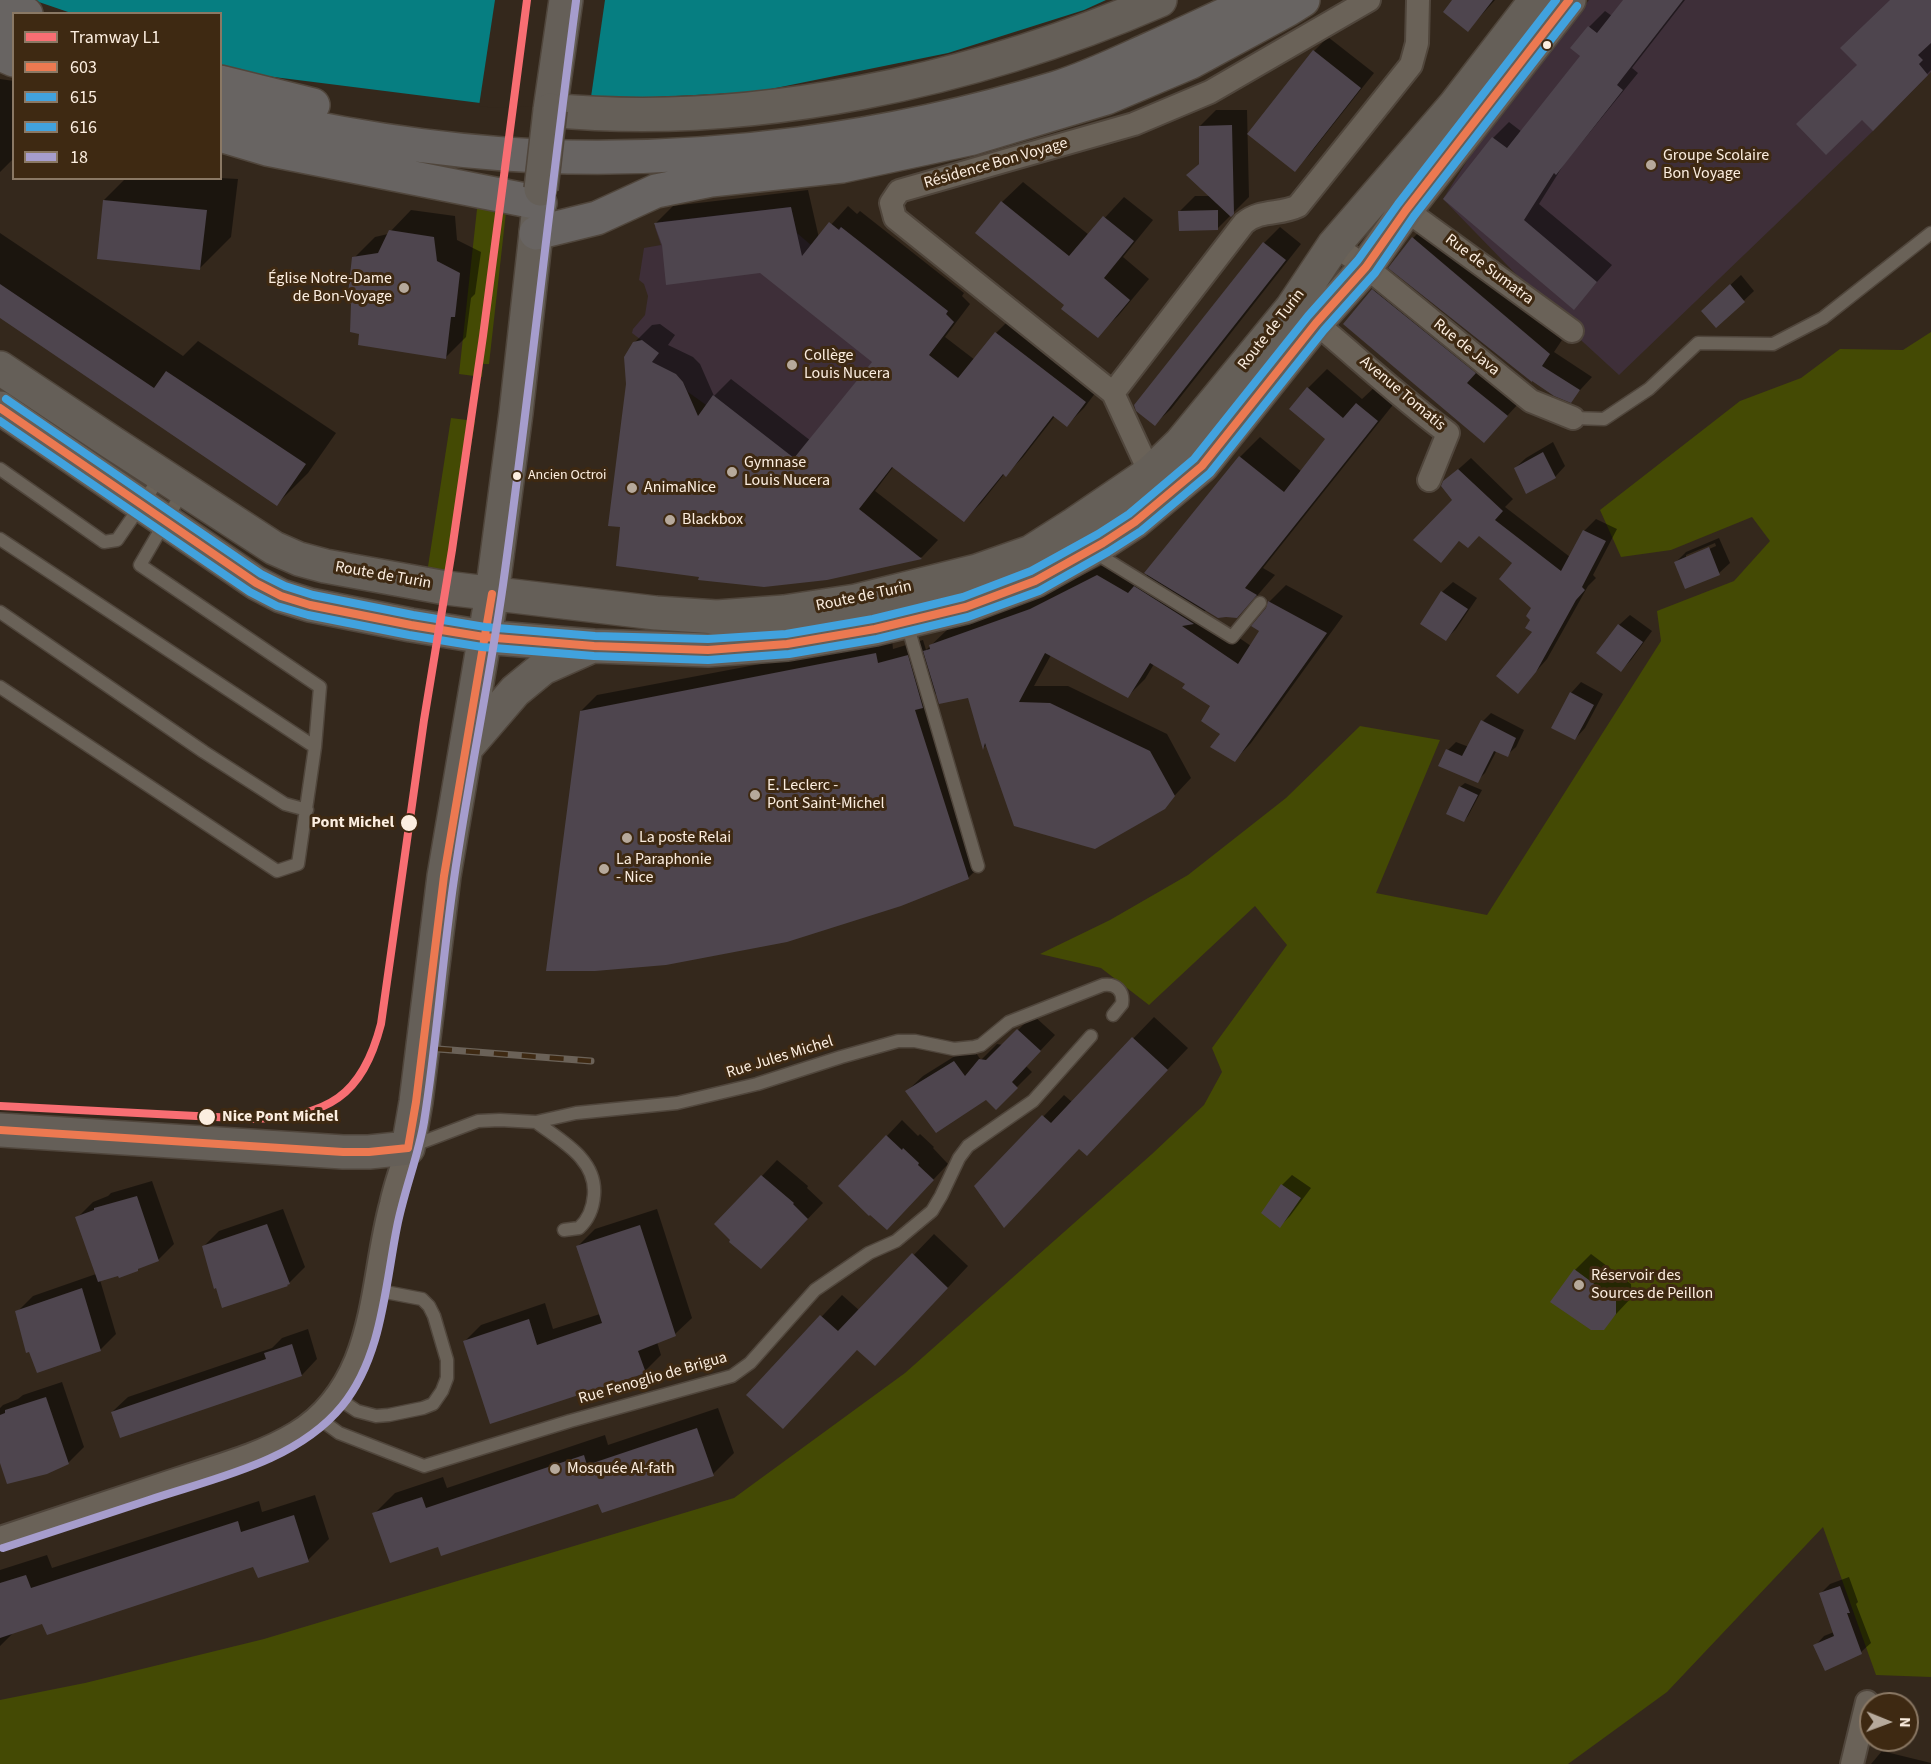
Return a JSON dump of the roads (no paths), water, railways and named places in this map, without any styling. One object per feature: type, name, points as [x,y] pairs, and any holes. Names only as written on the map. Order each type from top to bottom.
[{"type":"main road","points":[[0,1130],[343,1152],[408,1148],[432,962],[464,750],[492,594],[516,413],[550,110],[566,0]]},
{"type":"main road","points":[[550,110],[591,113],[711,113],[823,99],[958,71],[1108,22],[1160,0]]},
{"type":"main road","points":[[222,82],[342,111],[539,136],[716,133],[827,120],[960,91],[1048,68],[1207,0]]},
{"type":"main road","points":[[222,107],[343,134],[462,150],[537,156],[612,157],[717,153],[831,140],[968,112],[1046,91],[1098,73],[1257,0]]},
{"type":"main road","points":[[222,136],[267,149],[539,208],[566,227],[597,218],[656,191],[711,180],[853,163],[973,138],[1106,98],[1191,62],[1303,0]]},
{"type":"main road","name":"Route de Turin","points":[[0,368],[273,548],[299,559],[353,572],[446,588],[656,613],[717,617],[784,612],[856,601],[898,591],[977,571],[1031,552],[1150,473],[1181,443],[1292,308],[1334,245],[1455,105],[1536,0]]},
{"type":"main road","name":"Route de Turin","points":[[0,408],[256,584],[281,596],[310,605],[484,637],[594,646],[708,650],[787,644],[907,622],[966,607],[1035,581],[1090,550],[1135,522],[1202,466],[1316,323],[1366,267],[1406,210],[1569,0]]},
{"type":"main road","points":[[0,3],[21,12]]},
{"type":"main road","points":[[464,750],[515,691],[543,668],[594,646]]},
{"type":"street","name":"Résidence Bon Voyage","points":[[1150,473],[1113,393],[895,218],[891,203],[899,191],[1134,124],[1210,92],[1369,0]]},
{"type":"street","points":[[1113,393],[1244,223],[1253,216],[1291,210],[1298,206],[1411,64],[1417,44],[1418,0]]},
{"type":"street","name":"Rue de Sumatra","points":[[1406,210],[1572,331]]},
{"type":"street","name":"Rue de Java","points":[[1334,245],[1366,267],[1531,401],[1573,418]]},
{"type":"street","name":"Avenue Tomatis","points":[[1316,323],[1448,433],[1429,480]]},
{"type":"street","points":[[0,1538],[271,1446],[297,1433],[317,1417],[336,1397],[355,1361],[369,1321],[390,1205],[408,1148]]},
{"type":"street","points":[[1852,1764],[1859,1737]]},
{"type":"lane","points":[[1573,418],[1604,419],[1649,389],[1698,343],[1773,344],[1823,318],[1931,233]]},
{"type":"lane","points":[[0,469],[104,542],[117,540],[153,513],[173,482]]},
{"type":"lane","points":[[0,687],[277,872],[298,864],[315,747],[320,687],[140,565],[153,513],[173,482]]},
{"type":"lane","points":[[0,539],[315,747]]},
{"type":"lane","points":[[1090,550],[1232,637],[1260,603]]},
{"type":"lane","points":[[898,591],[978,866]]},
{"type":"lane","points":[[0,612],[204,752],[285,804],[307,810]]},
{"type":"lane","name":"Rue Jules Michel","points":[[408,1148],[478,1121],[536,1122],[576,1113],[678,1103],[757,1084],[898,1041],[915,1041],[954,1049],[974,1047],[981,1045],[1009,1022],[1103,985],[1113,985],[1121,993],[1122,1004],[1113,1015]]},
{"type":"lane","name":"Rue Fenoglio de Brigua","points":[[317,1417],[339,1433],[424,1466],[570,1421],[732,1376],[750,1363],[815,1290],[848,1266],[896,1240],[932,1210],[959,1158],[968,1146],[1033,1101],[1091,1036]]},
{"type":"lane","points":[[536,1122],[579,1155],[586,1162],[593,1179],[593,1204],[590,1215],[579,1228],[564,1230]]},
{"type":"lane","points":[[336,1397],[357,1411],[376,1416],[389,1415],[433,1404],[447,1378],[447,1360],[429,1306],[422,1299],[375,1290]]},
{"type":"water","points":[[33,0],[1106,0],[1084,10],[948,53],[756,92],[496,105],[242,73],[222,66],[222,12],[68,12]]},
{"type":"railway","points":[[438,1049],[591,1061]]},
{"type":"tram line","name":"L1","points":[[0,1106],[255,1119],[281,1117],[322,1107],[338,1098],[364,1069],[381,1024],[424,720],[452,550],[483,336],[527,0]]},
{"type":"place","name":"Groupe Scolaire Bon Voyage","points":[[1651,165]]},
{"type":"place","name":"Église Notre-Dame de Bon-Voyage","points":[[404,288]]},
{"type":"place","name":"Collège Louis Nucera","points":[[792,365]]},
{"type":"place","name":"Gymnase Louis Nucera","points":[[732,472]]},
{"type":"place","name":"Ancien Octroi","points":[[517,476]]},
{"type":"place","name":"AnimaNice","points":[[632,488]]},
{"type":"place","name":"Blackbox","points":[[670,520]]},
{"type":"place","name":"E. Leclerc - Pont Saint-Michel","points":[[755,795]]},
{"type":"place","name":"Pont Michel","points":[[409,823]]},
{"type":"place","name":"La poste Relai","points":[[627,838]]},
{"type":"place","name":"La Paraphonie - Nice","points":[[604,869]]},
{"type":"place","name":"Nice Pont Michel","points":[[207,1117]]},
{"type":"place","name":"Réservoir des Sources de Peillon","points":[[1579,1285]]},
{"type":"place","name":"Mosquée Al-fath","points":[[555,1469]]}]
